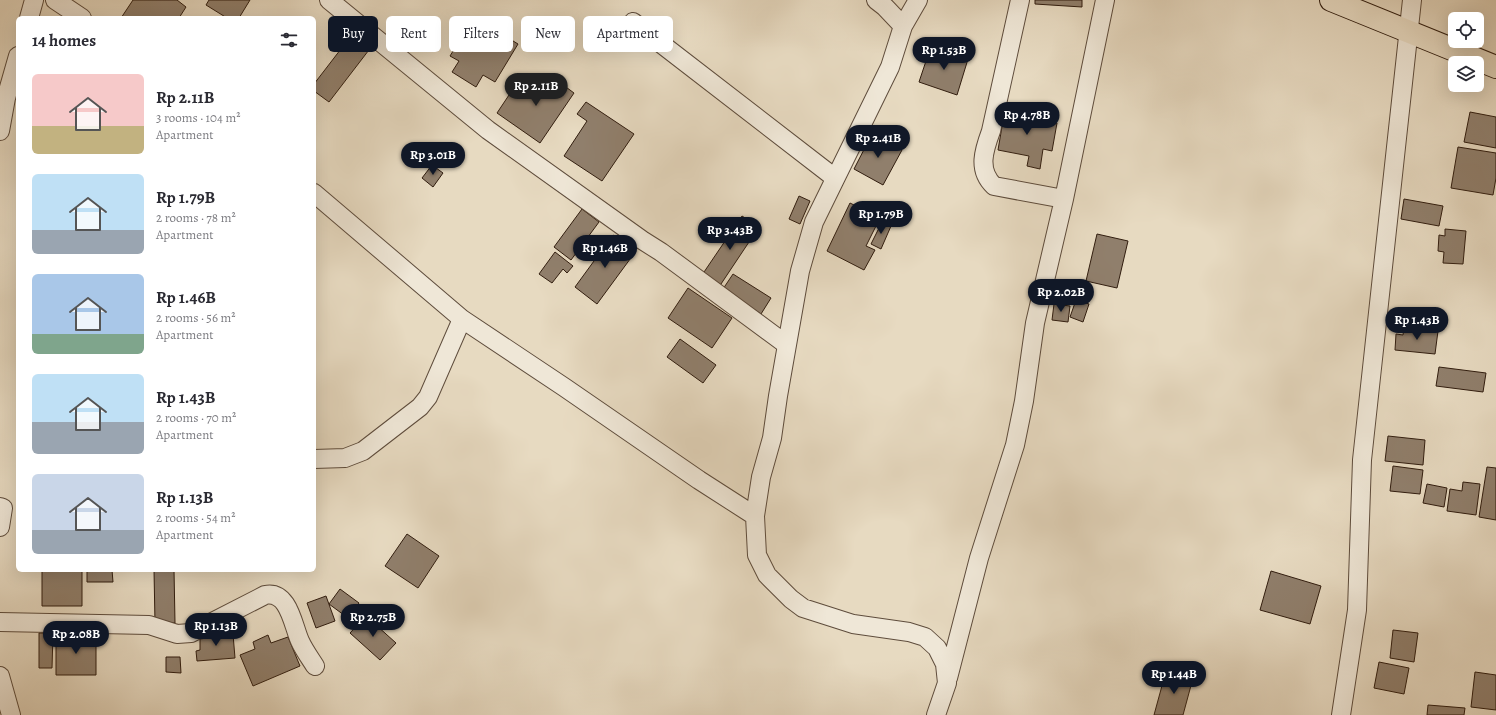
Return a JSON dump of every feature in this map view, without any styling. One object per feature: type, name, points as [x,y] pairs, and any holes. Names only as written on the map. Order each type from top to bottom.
[{"type":"highway","points":[[1332,0],[1496,67]]},
{"type":"street","points":[[30,16],[34,0]]},
{"type":"street","points":[[55,0],[79,16]]},
{"type":"street","points":[[328,0],[488,130],[661,252],[787,345]]},
{"type":"street","points":[[876,0],[885,7],[903,26]]},
{"type":"street","points":[[918,0],[903,26],[890,67],[814,222],[804,254],[778,396],[772,438],[761,477],[755,516],[756,556],[767,575],[791,599],[803,608],[853,624],[909,632],[925,637],[937,648],[945,664],[947,683]]},
{"type":"street","points":[[1020,0],[991,131],[986,145],[983,160],[984,169],[987,179],[994,186],[1064,199]]},
{"type":"street","points":[[936,715],[947,683],[979,558],[1015,445],[1024,401],[1035,323],[1064,199],[1105,0]]},
{"type":"street","points":[[1341,715],[1357,610],[1362,460],[1412,0]]},
{"type":"street","points":[[672,52],[835,178]]},
{"type":"street","points":[[0,131],[3,99],[16,62]]},
{"type":"street","points":[[316,195],[462,319],[699,480],[755,516]]},
{"type":"street","points":[[316,459],[345,458],[363,451],[420,407],[428,397],[462,319]]},
{"type":"street","points":[[0,527],[7,509]]},
{"type":"street","points":[[0,622],[149,625],[177,634],[191,634],[265,595],[271,594],[278,596],[290,611],[300,641],[315,666]]},
{"type":"street","points":[[0,676],[11,715]]},
{"type":"building","points":[[133,0],[177,0],[186,7],[180,16],[122,16]]},
{"type":"building","points":[[209,0],[250,0],[240,16],[224,16],[206,5]]},
{"type":"building","points":[[1035,0],[1082,0],[1082,7],[1035,4]]},
{"type":"building","points":[[513,41],[518,44],[495,82],[483,75],[476,87],[452,72],[459,61],[450,56],[452,52],[513,52]]},
{"type":"building","points":[[931,46],[968,59],[957,95],[919,82]]},
{"type":"building","points":[[339,52],[367,52],[329,102],[316,92],[316,81]]},
{"type":"building","points":[[551,76],[574,93],[540,143],[497,113],[519,80],[539,94]]},
{"type":"building","points":[[586,102],[634,134],[602,181],[564,156],[587,121],[577,114]]},
{"type":"building","points":[[1005,109],[1042,116],[1041,120],[1057,123],[1052,151],[1043,149],[1040,169],[1027,166],[1029,156],[998,150]]},
{"type":"building","points":[[1470,112],[1496,117],[1496,148],[1464,142]]},
{"type":"building","points":[[872,134],[902,150],[883,185],[854,169]]},
{"type":"building","points":[[1458,147],[1496,153],[1496,178],[1493,195],[1451,188]]},
{"type":"building","points":[[432,165],[443,173],[433,187],[422,178]]},
{"type":"building","points":[[799,196],[810,201],[800,224],[789,219]]},
{"type":"building","points":[[1404,199],[1443,206],[1439,226],[1401,219]]},
{"type":"building","points":[[850,203],[880,218],[866,246],[875,250],[864,270],[827,251]]},
{"type":"building","points":[[582,209],[599,222],[571,260],[554,247]]},
{"type":"building","points":[[742,216],[759,227],[719,287],[702,275]]},
{"type":"building","points":[[882,222],[891,226],[881,249],[871,244]]},
{"type":"building","points":[[1445,229],[1466,231],[1463,264],[1443,263],[1444,252],[1438,251],[1439,235],[1445,236]]},
{"type":"building","points":[[1097,234],[1128,241],[1117,288],[1086,281]]},
{"type":"building","points":[[613,235],[636,251],[597,304],[575,287]]},
{"type":"building","points":[[555,252],[573,266],[567,273],[563,269],[552,283],[539,274]]},
{"type":"building","points":[[733,274],[771,298],[761,314],[723,289]]},
{"type":"building","points":[[688,288],[732,318],[712,348],[668,318]]},
{"type":"building","points":[[1076,300],[1089,304],[1083,322],[1070,317]]},
{"type":"building","points":[[1054,304],[1070,306],[1068,322],[1052,320]]},
{"type":"building","points":[[1411,309],[1432,311],[1431,327],[1410,326]]},
{"type":"building","points":[[1404,327],[1438,331],[1435,354],[1395,350],[1396,334],[1403,335]]},
{"type":"building","points":[[680,339],[716,365],[703,383],[667,357]]},
{"type":"building","points":[[1439,367],[1486,373],[1483,392],[1436,386]]},
{"type":"building","points":[[1388,436],[1425,440],[1423,465],[1385,461]]},
{"type":"building","points":[[1393,466],[1423,470],[1420,494],[1390,491]]},
{"type":"building","points":[[1487,467],[1496,468],[1496,520],[1479,517]]},
{"type":"building","points":[[1463,482],[1480,484],[1476,515],[1447,511],[1450,489],[1462,491]]},
{"type":"building","points":[[1427,484],[1447,488],[1444,507],[1423,503]]},
{"type":"building","points":[[407,534],[439,556],[418,588],[385,566]]},
{"type":"building","points":[[1271,571],[1321,586],[1310,624],[1260,610]]},
{"type":"building","points":[[42,572],[82,572],[82,606],[42,606]]},
{"type":"building","points":[[87,572],[112,572],[113,582],[87,582]]},
{"type":"building","points":[[154,572],[174,572],[175,623],[155,623]]},
{"type":"building","points":[[340,589],[359,603],[348,618],[329,604]]},
{"type":"building","points":[[326,596],[335,621],[316,628],[307,603]]},
{"type":"building","points":[[366,616],[396,643],[380,660],[350,633]]},
{"type":"building","points":[[72,630],[85,630],[85,638],[96,638],[96,675],[56,675],[56,637],[72,637]]},
{"type":"building","points":[[207,630],[221,630],[222,635],[233,634],[235,658],[197,661],[196,651],[200,650],[200,639],[207,638]]},
{"type":"building","points":[[1393,630],[1418,633],[1414,662],[1390,658]]},
{"type":"building","points":[[39,633],[53,633],[52,668],[39,668]]},
{"type":"building","points":[[268,635],[271,643],[288,637],[300,666],[253,686],[240,655],[255,649],[253,642]]},
{"type":"building","points":[[166,657],[180,657],[181,673],[166,672]]},
{"type":"building","points":[[1379,662],[1409,668],[1404,694],[1374,688]]},
{"type":"building","points":[[1166,671],[1193,678],[1183,715],[1154,715]]},
{"type":"building","points":[[1475,672],[1496,675],[1496,710],[1471,707]]},
{"type":"building","points":[[1428,705],[1465,708],[1464,715],[1427,715]]}]
